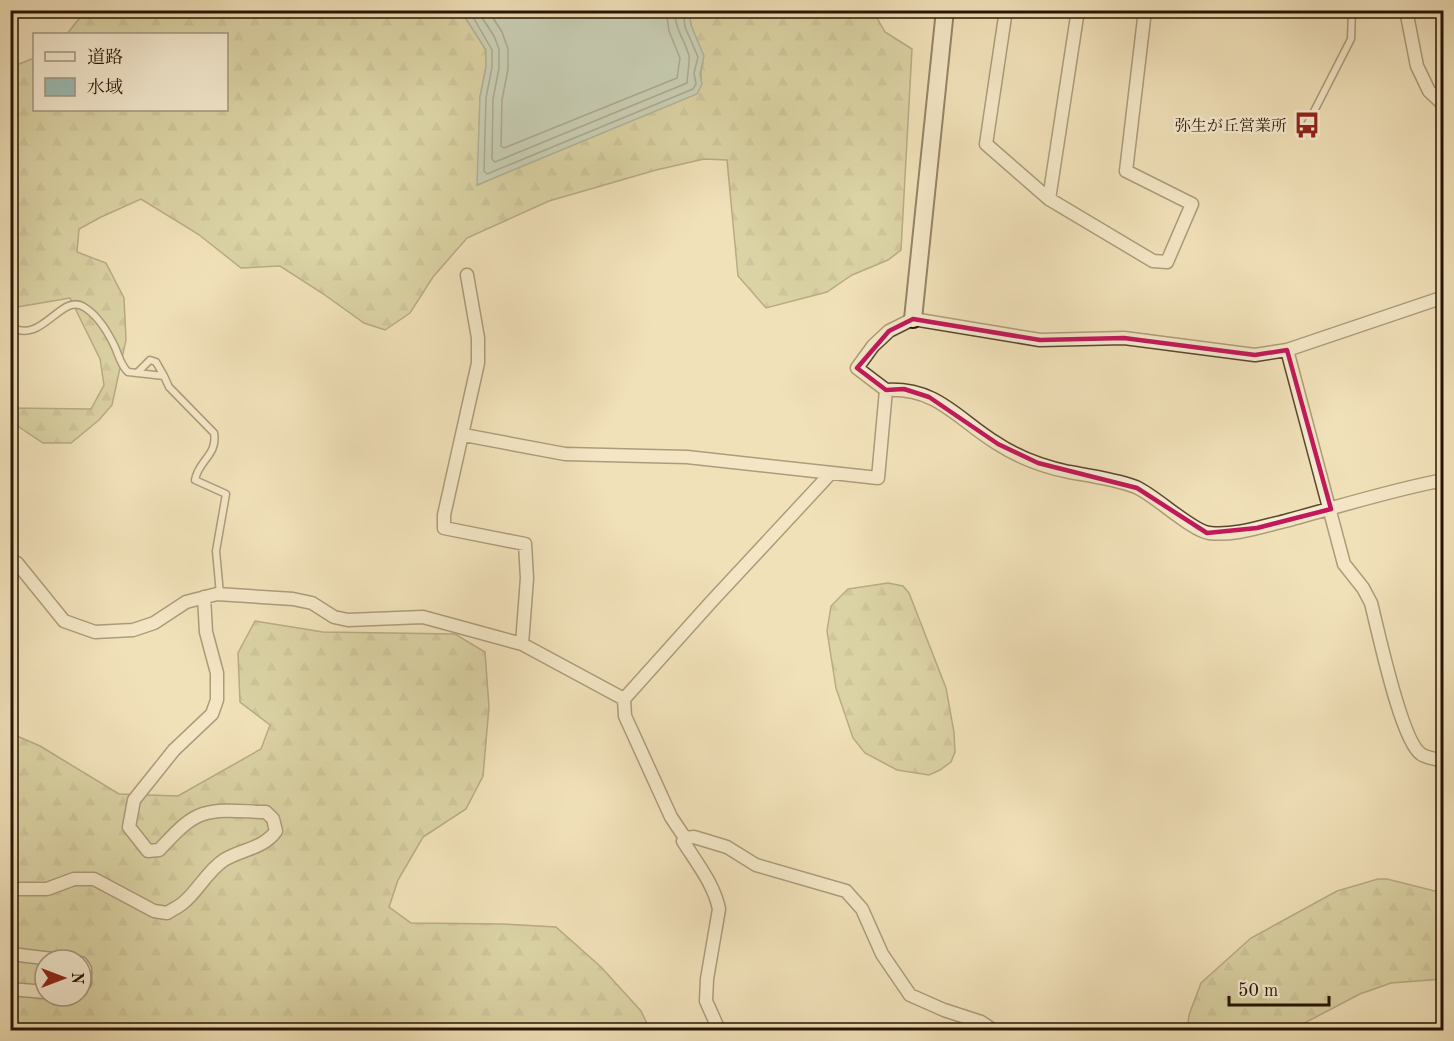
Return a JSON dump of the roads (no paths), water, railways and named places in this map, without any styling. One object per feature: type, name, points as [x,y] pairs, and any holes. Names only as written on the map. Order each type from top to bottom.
[{"type":"street","points":[[913,319],[945,10]]},
{"type":"street","points":[[1006,10],[986,144],[1049,199],[1153,261],[1167,262],[1192,204],[1126,171],[1145,10]]},
{"type":"street","points":[[1049,199],[1078,10]]},
{"type":"street","points":[[1406,10],[1417,66],[1429,91],[1443,105]]},
{"type":"street","points":[[467,275],[478,338],[478,363],[464,435],[444,515],[444,528],[525,544],[527,578],[522,644]]},
{"type":"street","points":[[1443,297],[1287,350],[1256,355],[1124,338],[1040,340],[913,319],[889,331],[873,346],[857,368],[886,390],[904,389],[929,397],[958,413],[998,444],[1038,463],[1066,472],[1109,479],[1137,488],[1207,533],[1231,533],[1257,528],[1391,491],[1443,480]]},
{"type":"street","points":[[1287,350],[1344,564],[1363,588],[1371,603],[1401,715],[1410,740],[1421,754],[1443,761]]},
{"type":"street","points":[[464,435],[565,454],[687,457],[878,478],[886,390]]},
{"type":"street","points":[[685,838],[671,817],[625,716],[624,699],[830,474]]},
{"type":"street","points":[[10,561],[17,563],[64,621],[95,632],[133,630],[154,623],[186,602],[220,594],[293,599],[312,603],[334,617],[348,621],[423,617],[522,644],[624,699]]},
{"type":"street","points":[[10,889],[46,889],[74,879],[94,879],[154,911],[167,913],[183,903],[207,874],[226,859],[255,848],[271,838],[276,831],[273,819],[266,812],[214,812],[202,814],[183,825],[159,850],[148,851],[129,827],[134,801],[174,750],[212,714],[217,700],[217,673],[206,632],[204,597]]},
{"type":"street","points":[[685,838],[694,837],[727,847],[756,865],[846,891],[862,909],[882,954],[910,996],[981,1022],[993,1030]]},
{"type":"street","points":[[685,838],[682,841],[707,880],[717,899],[719,909],[707,979],[706,1001],[719,1030]]},
{"type":"street","points":[[10,952],[19,956],[33,957]]},
{"type":"street","points":[[10,989],[33,991]]},
{"type":"lane","points":[[1306,125],[1351,39],[1352,10]]},
{"type":"lane","points":[[10,326],[23,332],[29,331],[39,327],[67,306],[83,306],[96,318],[114,344],[124,369],[128,372],[164,376]]},
{"type":"lane","points":[[137,373],[150,360],[156,362],[169,387],[214,433],[214,449],[196,474],[195,480],[226,494],[216,551],[220,594]]},
{"type":"water","points":[[461,11],[689,11],[691,25],[704,56],[700,74],[702,84],[697,94],[477,185],[480,97],[486,67],[486,50]]},
{"type":"place","name":"弥生が丘営業所","points":[[1307,125]]}]
